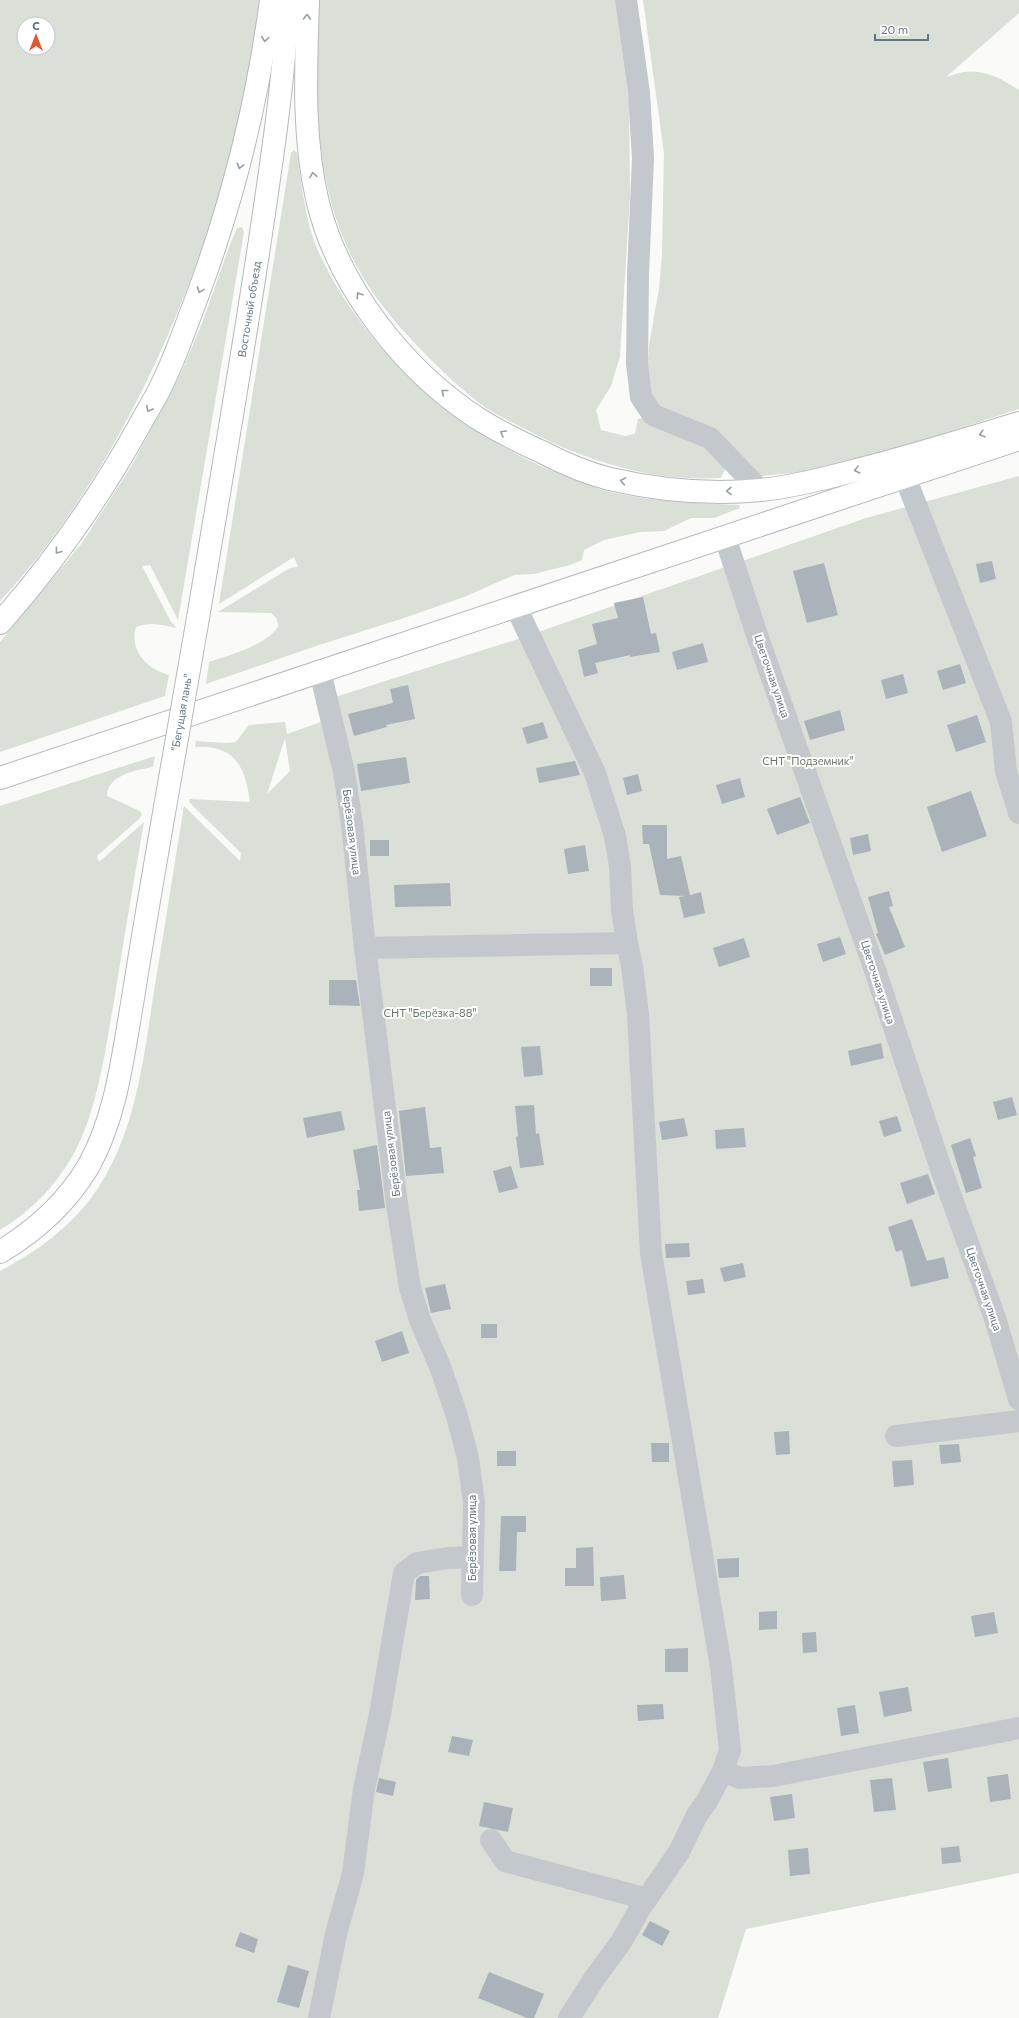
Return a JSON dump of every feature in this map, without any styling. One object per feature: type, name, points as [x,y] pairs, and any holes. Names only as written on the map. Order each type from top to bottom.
[{"type":"main road","points":[[0,623],[27,592],[82,520],[127,447],[163,382],[201,287],[227,211],[253,109],[263,59],[271,0]]},
{"type":"main road","name":"Восточный объезд","points":[[198,618],[247,330],[271,167],[282,78],[288,0]]},
{"type":"main road","points":[[308,0],[306,95],[310,155],[318,204],[328,236],[342,267],[357,294],[382,330],[407,358],[440,389],[475,416],[508,437],[563,462],[608,478],[662,488],[715,491],[760,490],[808,482],[892,462],[1019,423]]},
{"type":"main road","points":[[0,778],[1019,439]]},
{"type":"main road","name":"\"Бегущая лань\"","points":[[0,1252],[32,1230],[55,1209],[73,1188],[88,1166],[100,1140],[120,1074],[198,618]]},
{"type":"main road","points":[[0,782],[41,764]]},
{"type":"street","points":[[626,0],[639,93],[643,158],[637,364],[641,398],[653,415],[710,438],[760,490]]},
{"type":"street","points":[[905,477],[1001,722],[1012,744],[1006,771],[1019,813]]},
{"type":"street","name":"Цветочная улица","points":[[725,537],[876,973],[937,1158],[995,1318],[1019,1399]]},
{"type":"street","points":[[516,606],[585,752],[606,802],[615,836],[620,866],[622,910],[635,985],[638,1014],[651,1253],[721,1667],[730,1750],[723,1771],[707,1801],[697,1815],[680,1852],[647,1899],[621,1942],[569,2018]]},
{"type":"street","name":"Берёзовая улица","points":[[320,671],[344,772],[352,824],[365,948],[397,1204],[410,1288],[420,1320],[441,1369],[457,1416],[468,1458],[474,1503],[472,1596]]},
{"type":"street","points":[[365,948],[627,943]]},
{"type":"street","points":[[896,1436],[1019,1421]]},
{"type":"street","points":[[319,2018],[336,1934],[353,1873],[364,1789],[380,1714],[404,1573],[417,1563],[472,1556]]},
{"type":"street","points":[[723,1771],[740,1778],[773,1776],[1019,1728]]},
{"type":"street","points":[[491,1840],[505,1861],[647,1899]]},
{"type":"green space","points":[[0,0],[259,0],[250,70],[242,112],[225,177],[204,243],[179,308],[151,372],[119,434],[83,494],[44,549],[0,601]]},
{"type":"green space","points":[[318,0],[615,0],[629,103],[630,196],[620,356],[611,386],[596,410],[601,430],[625,436],[635,434],[638,419],[645,417],[718,453],[725,469],[721,478],[670,477],[620,467],[571,451],[501,417],[478,402],[434,363],[388,312],[368,285],[351,256],[338,224],[330,197],[320,141],[318,113]]},
{"type":"green space","points":[[643,0],[1019,0],[1019,13],[946,77],[972,71],[986,73],[1019,90],[1019,409],[885,453],[802,472],[762,476],[656,408],[650,392],[647,374],[649,345],[659,289],[662,254],[664,153]]},
{"type":"green space","points":[[294,150],[297,153],[310,229],[319,253],[340,292],[365,328],[394,361],[425,392],[460,419],[497,443],[536,464],[596,488],[630,496],[677,502],[739,505],[740,508],[714,518],[691,518],[664,531],[640,532],[604,540],[584,550],[582,560],[570,565],[534,574],[514,575],[464,597],[206,684],[209,662],[256,645],[272,634],[278,627],[277,619],[271,613],[218,612],[290,568],[298,567],[294,557],[219,604],[291,153]]},
{"type":"green space","points":[[242,227],[244,232],[178,620],[150,565],[142,566],[171,622],[177,628],[151,624],[136,627],[135,644],[142,658],[147,664],[169,675],[165,696],[0,752],[0,642],[82,543],[132,465],[180,375],[201,326],[231,242],[237,228]]},
{"type":"green space","points":[[1019,476],[1019,1873],[746,1929],[718,2018],[0,2018],[0,1271],[28,1255],[53,1237],[87,1204],[110,1168],[121,1144],[137,1092],[184,806],[240,861],[241,853],[189,802],[190,799],[250,802],[245,778],[236,760],[229,754],[209,747],[195,747],[196,741],[227,743],[236,742],[249,725],[285,722],[287,734],[321,722],[316,703],[518,639],[866,518]],"holes":[[[285,738],[290,771],[267,794]]]},
{"type":"green space","points":[[155,756],[153,767],[131,772],[117,778],[108,789],[107,796],[140,811],[142,814],[140,818],[97,856],[99,862],[144,822],[104,1056],[89,1118],[82,1138],[66,1167],[58,1178],[50,1188],[22,1215],[0,1230],[0,806]]},
{"type":"building","points":[[992,561],[996,579],[980,583],[976,564]]},
{"type":"building","points":[[824,563],[838,615],[807,623],[793,571]]},
{"type":"building","points":[[643,597],[651,634],[656,633],[660,652],[630,657],[630,655],[595,663],[598,673],[584,677],[578,650],[597,644],[592,624],[618,618],[614,603]]},
{"type":"building","points":[[703,643],[708,662],[677,670],[672,652]]},
{"type":"building","points":[[960,664],[966,683],[943,690],[937,671]]},
{"type":"building","points":[[903,674],[908,693],[886,699],[881,680]]},
{"type":"building","points":[[408,685],[415,719],[386,725],[387,727],[354,736],[348,714],[393,703],[390,689]]},
{"type":"building","points":[[840,710],[845,730],[810,740],[804,721]]},
{"type":"building","points":[[977,715],[986,742],[956,752],[947,725]]},
{"type":"building","points":[[543,722],[548,738],[527,744],[522,728]]},
{"type":"building","points":[[406,757],[410,783],[361,791],[357,764]]},
{"type":"building","points":[[575,761],[580,775],[539,783],[536,768]]},
{"type":"building","points":[[638,774],[642,791],[627,795],[623,778]]},
{"type":"building","points":[[740,778],[745,797],[722,804],[716,785]]},
{"type":"building","points":[[971,791],[987,836],[942,852],[927,807]]},
{"type":"building","points":[[800,797],[810,823],[777,835],[767,809]]},
{"type":"building","points":[[642,825],[667,825],[667,859],[681,856],[690,895],[701,892],[705,913],[684,918],[679,897],[686,896],[660,895],[649,844],[643,844]]},
{"type":"building","points":[[868,834],[871,851],[853,855],[850,838]]},
{"type":"building","points":[[370,840],[389,840],[389,856],[370,856]]},
{"type":"building","points":[[585,845],[589,871],[568,874],[564,849]]},
{"type":"building","points":[[450,883],[451,906],[395,907],[394,885]]},
{"type":"building","points":[[889,891],[893,906],[889,907],[905,947],[885,955],[876,934],[878,933],[868,897]]},
{"type":"building","points":[[840,937],[846,954],[823,962],[817,944]]},
{"type":"building","points":[[744,938],[750,957],[719,967],[713,948]]},
{"type":"building","points":[[590,968],[612,968],[612,986],[590,986]]},
{"type":"building","points":[[329,980],[356,980],[360,1006],[329,1005]]},
{"type":"building","points":[[881,1043],[884,1058],[851,1066],[848,1051]]},
{"type":"building","points":[[540,1046],[543,1075],[524,1077],[521,1047]]},
{"type":"building","points":[[1012,1097],[1017,1115],[998,1120],[993,1102]]},
{"type":"building","points":[[534,1105],[536,1134],[539,1133],[544,1165],[520,1168],[516,1137],[518,1136],[515,1106]]},
{"type":"building","points":[[425,1107],[430,1148],[441,1147],[444,1173],[406,1176],[399,1111]]},
{"type":"building","points":[[341,1111],[345,1130],[307,1138],[303,1118]]},
{"type":"building","points":[[897,1116],[902,1131],[884,1137],[879,1121]]},
{"type":"building","points":[[684,1118],[688,1136],[662,1140],[659,1122]]},
{"type":"building","points":[[744,1128],[746,1147],[716,1149],[715,1130]]},
{"type":"building","points":[[970,1138],[976,1156],[973,1157],[982,1188],[966,1193],[951,1145]]},
{"type":"building","points":[[377,1145],[385,1208],[359,1211],[357,1190],[360,1190],[353,1150]]},
{"type":"building","points":[[511,1166],[518,1188],[499,1193],[493,1171]]},
{"type":"building","points":[[928,1174],[935,1194],[907,1204],[900,1183]]},
{"type":"building","points":[[912,1219],[927,1261],[944,1257],[949,1278],[911,1287],[902,1250],[896,1252],[888,1227]]},
{"type":"building","points":[[689,1243],[690,1257],[666,1258],[665,1244]]},
{"type":"building","points":[[743,1263],[746,1277],[724,1282],[720,1268]]},
{"type":"building","points":[[703,1279],[705,1293],[688,1295],[686,1281]]},
{"type":"building","points":[[445,1284],[451,1309],[431,1313],[425,1288]]},
{"type":"building","points":[[481,1324],[497,1324],[497,1338],[481,1338]]},
{"type":"building","points":[[402,1331],[409,1353],[382,1362],[375,1341]]},
{"type":"building","points":[[789,1431],[790,1454],[776,1455],[774,1432]]},
{"type":"building","points":[[651,1443],[669,1443],[669,1462],[652,1462]]},
{"type":"building","points":[[959,1444],[961,1462],[941,1464],[939,1445]]},
{"type":"building","points":[[497,1451],[516,1451],[516,1466],[497,1466]]},
{"type":"building","points":[[912,1460],[914,1485],[894,1487],[892,1461]]},
{"type":"building","points":[[501,1516],[526,1516],[526,1532],[517,1532],[516,1571],[499,1571]]},
{"type":"building","points":[[593,1547],[594,1586],[565,1586],[565,1568],[576,1568],[576,1548]]},
{"type":"building","points":[[739,1558],[739,1577],[719,1578],[717,1559]]},
{"type":"building","points":[[624,1575],[626,1599],[601,1601],[600,1577]]},
{"type":"building","points":[[420,1576],[429,1576],[430,1599],[415,1600],[416,1580]]},
{"type":"building","points":[[777,1611],[777,1629],[759,1630],[759,1612]]},
{"type":"building","points":[[994,1612],[998,1633],[975,1637],[971,1616]]},
{"type":"building","points":[[816,1632],[817,1652],[803,1653],[802,1633]]},
{"type":"building","points":[[688,1648],[688,1672],[665,1672],[665,1649]]},
{"type":"building","points":[[908,1687],[912,1711],[884,1717],[879,1692]]},
{"type":"building","points":[[663,1704],[664,1719],[638,1721],[637,1705]]},
{"type":"building","points":[[855,1705],[859,1733],[841,1736],[837,1708]]},
{"type":"building","points":[[452,1736],[473,1740],[469,1756],[448,1752]]},
{"type":"building","points":[[948,1758],[952,1788],[928,1792],[923,1762]]},
{"type":"building","points":[[1008,1774],[1011,1799],[990,1802],[987,1777]]},
{"type":"building","points":[[379,1778],[396,1782],[393,1796],[376,1792]]},
{"type":"building","points":[[892,1778],[896,1810],[874,1812],[870,1780]]},
{"type":"building","points":[[792,1794],[795,1818],[774,1821],[770,1797]]},
{"type":"building","points":[[484,1802],[513,1808],[508,1832],[479,1826]]},
{"type":"building","points":[[959,1846],[961,1862],[942,1864],[941,1848]]},
{"type":"building","points":[[808,1848],[810,1874],[790,1876],[788,1850]]},
{"type":"building","points":[[650,1921],[670,1931],[662,1946],[642,1935]]},
{"type":"building","points":[[240,1932],[258,1939],[254,1953],[235,1946]]},
{"type":"building","points":[[288,1965],[309,1971],[299,2008],[277,2002]]},
{"type":"building","points":[[489,1972],[544,1994],[534,2018],[527,2018],[478,1998]]},
{"type":"park label","name":"СНТ \"Подземник\"","points":[[808,761]]},
{"type":"park label","name":"СНТ \"Берёзка-88\"","points":[[430,1013]]}]
